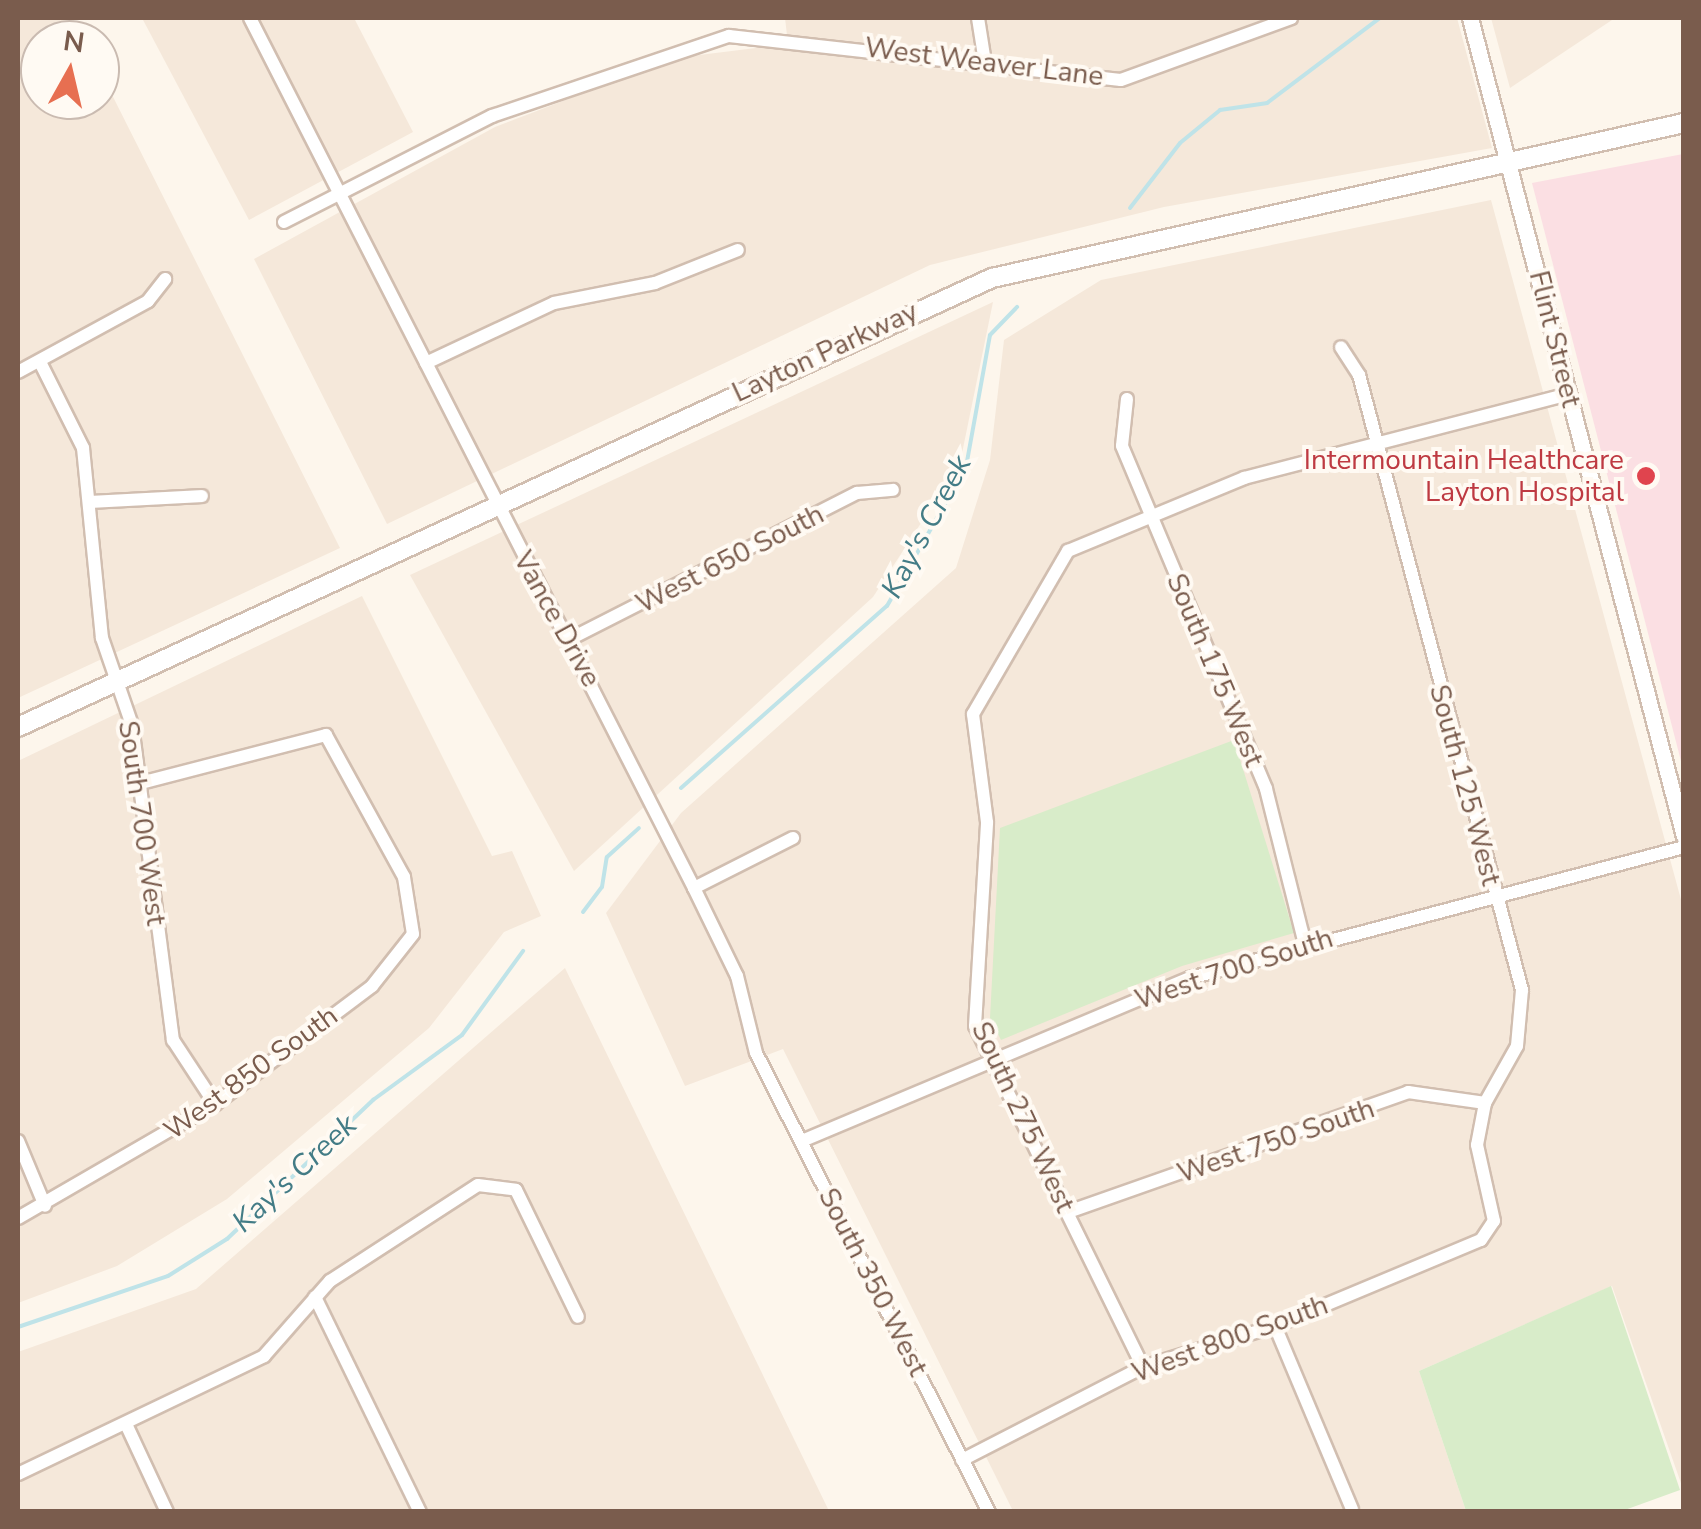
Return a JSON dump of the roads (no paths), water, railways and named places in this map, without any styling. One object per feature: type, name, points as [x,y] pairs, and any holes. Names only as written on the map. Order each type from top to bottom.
[{"type":"main road","name":"Layton Parkway","points":[[18,728],[992,278],[1684,123]]},
{"type":"street","name":"Vance Drive","points":[[250,18],[495,506],[570,639],[737,976],[756,1054]]},
{"type":"street","points":[[978,18],[985,62]]},
{"type":"street","name":"West Weaver Lane","points":[[284,222],[509,109],[729,36],[1139,80],[1291,18]]},
{"type":"street","name":"Flint Street","points":[[1470,18],[1684,836]]},
{"type":"street","points":[[426,363],[554,303],[655,283],[738,250]]},
{"type":"street","points":[[18,372],[41,364],[148,300],[165,278]]},
{"type":"street","name":"South 125 West","points":[[1341,347],[1359,375],[1523,1020],[1485,1104],[1478,1145],[1494,1221]]},
{"type":"street","name":"South 700 West","points":[[41,364],[83,448],[91,502],[95,588],[141,784],[165,1006],[173,1040],[215,1104]]},
{"type":"street","name":"South 275 West","points":[[1143,1367],[989,1058],[972,997],[987,822],[973,714],[1068,551],[1244,478],[1569,394]]},
{"type":"street","name":"South 175 West","points":[[1126,399],[1122,446],[1266,789],[1305,944]]},
{"type":"street","name":"West 650 South","points":[[570,639],[856,494],[892,490]]},
{"type":"street","points":[[91,502],[202,496]]},
{"type":"street","name":"West 850 South","points":[[18,1218],[45,1206],[215,1104],[372,986],[413,934],[404,877],[326,735],[141,784]]},
{"type":"street","points":[[694,888],[794,838]]},
{"type":"street","name":"West 700 South","points":[[802,1141],[989,1058],[1305,944],[1684,847]]},
{"type":"street","name":"South 350 West","points":[[756,1054],[988,1512]]},
{"type":"street","name":"West 750 South","points":[[1068,1212],[1408,1092],[1485,1104]]},
{"type":"street","points":[[18,1141],[45,1206]]},
{"type":"street","points":[[18,1474],[235,1373],[288,1334],[316,1297],[496,1182],[516,1190],[578,1317]]},
{"type":"street","name":"West 800 South","points":[[962,1460],[1143,1367],[1276,1326],[1481,1240],[1494,1221]]},
{"type":"street","points":[[316,1297],[420,1512]]},
{"type":"street","points":[[1276,1326],[1352,1508]]},
{"type":"street","points":[[126,1424],[167,1512]]},
{"type":"waterway","name":"Kay's Creek","points":[[1130,208],[1180,143],[1220,110],[1267,103],[1380,18]]},
{"type":"waterway","name":"Kay's Creek","points":[[681,788],[887,606],[966,467],[990,335],[1017,307]]},
{"type":"waterway","name":"Kay's Creek","points":[[583,912],[602,887],[607,857],[639,828]]},
{"type":"waterway","name":"Kay's Creek","points":[[18,1327],[168,1276],[227,1239],[373,1100],[462,1035],[523,951]]},
{"type":"place","name":"Intermountain Healthcare Layton Hospital","points":[[1646,476]]}]
